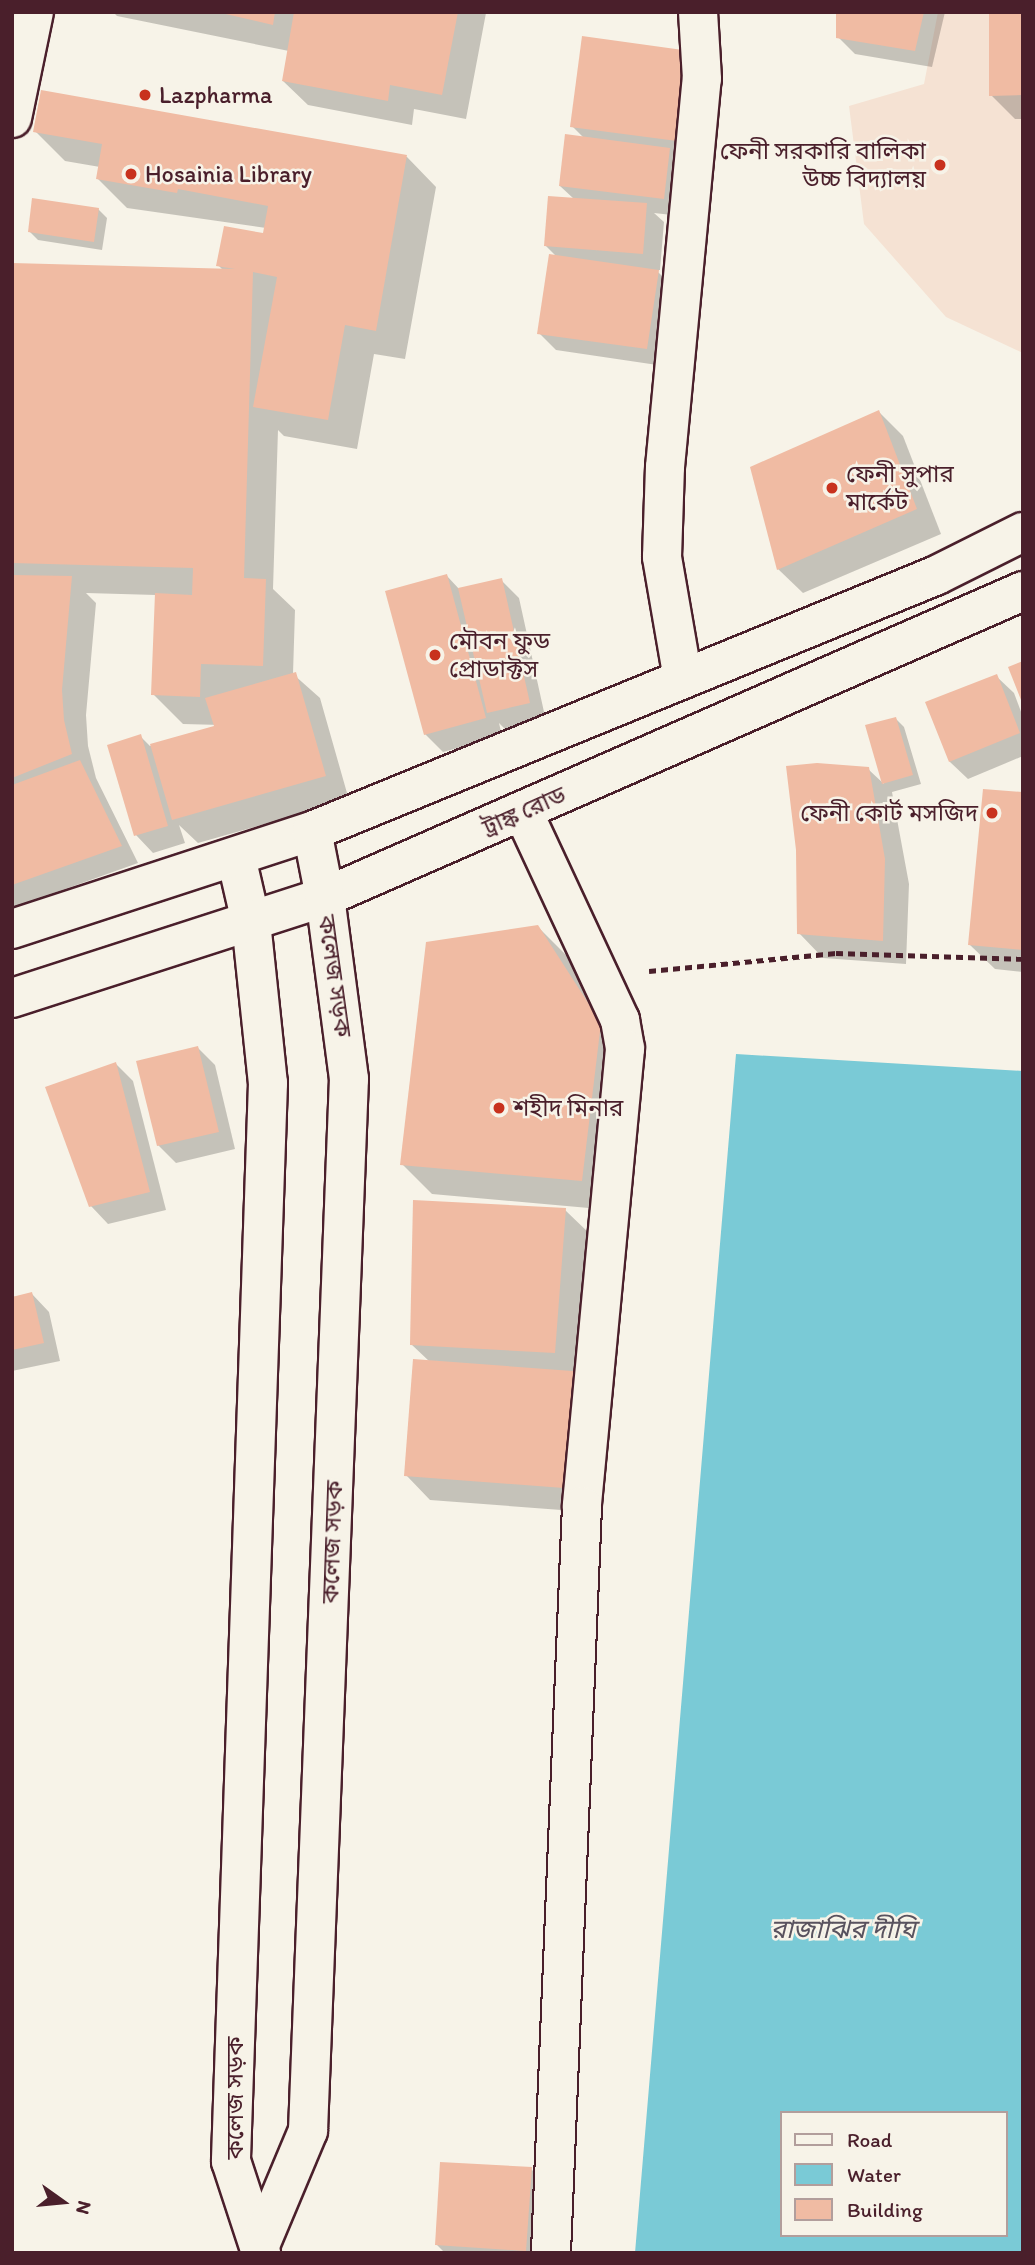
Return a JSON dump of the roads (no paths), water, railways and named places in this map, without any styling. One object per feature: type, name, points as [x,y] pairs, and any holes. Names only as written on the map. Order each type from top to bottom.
[{"type":"main road","points":[[12,118],[34,12]]},
{"type":"main road","points":[[683,679],[662,557],[665,467],[702,79],[698,12]]},
{"type":"main road","points":[[12,929],[312,831],[937,575],[1023,532]]},
{"type":"main road","name":"ট্রাঙ্ক রোড","points":[[12,998],[325,897],[1023,592]]},
{"type":"main road","points":[[523,811],[620,1020],[625,1049],[582,1506],[551,2253]]},
{"type":"main road","name":"কলেজ সড়ক","points":[[261,2249],[308,2132],[349,1079],[325,897],[312,831]]},
{"type":"main road","name":"কলেজ সড়ক","points":[[236,858],[251,922],[268,1083],[231,2161],[261,2249]]},
{"type":"water","name":"রাজাঝির দীঘি","points":[[736,1054],[1023,1071],[1023,2253],[635,2253]]},
{"type":"place","name":"Lazpharma","points":[[145,95]]},
{"type":"place","name":"ফেনী সরকারি বালিকা উচ্চ বিদ্যালয়","points":[[940,165]]},
{"type":"place","name":"Hosainia Library","points":[[131,174]]},
{"type":"place","name":"ফেনী সুপার মার্কেট","points":[[832,488]]},
{"type":"place","name":"মৌবন ফুড প্রোডাক্টস","points":[[435,655]]},
{"type":"place","name":"ফেনী কোর্ট মসজিদ","points":[[992,813]]},
{"type":"place","name":"শহীদ মিনার","points":[[499,1108]]}]
